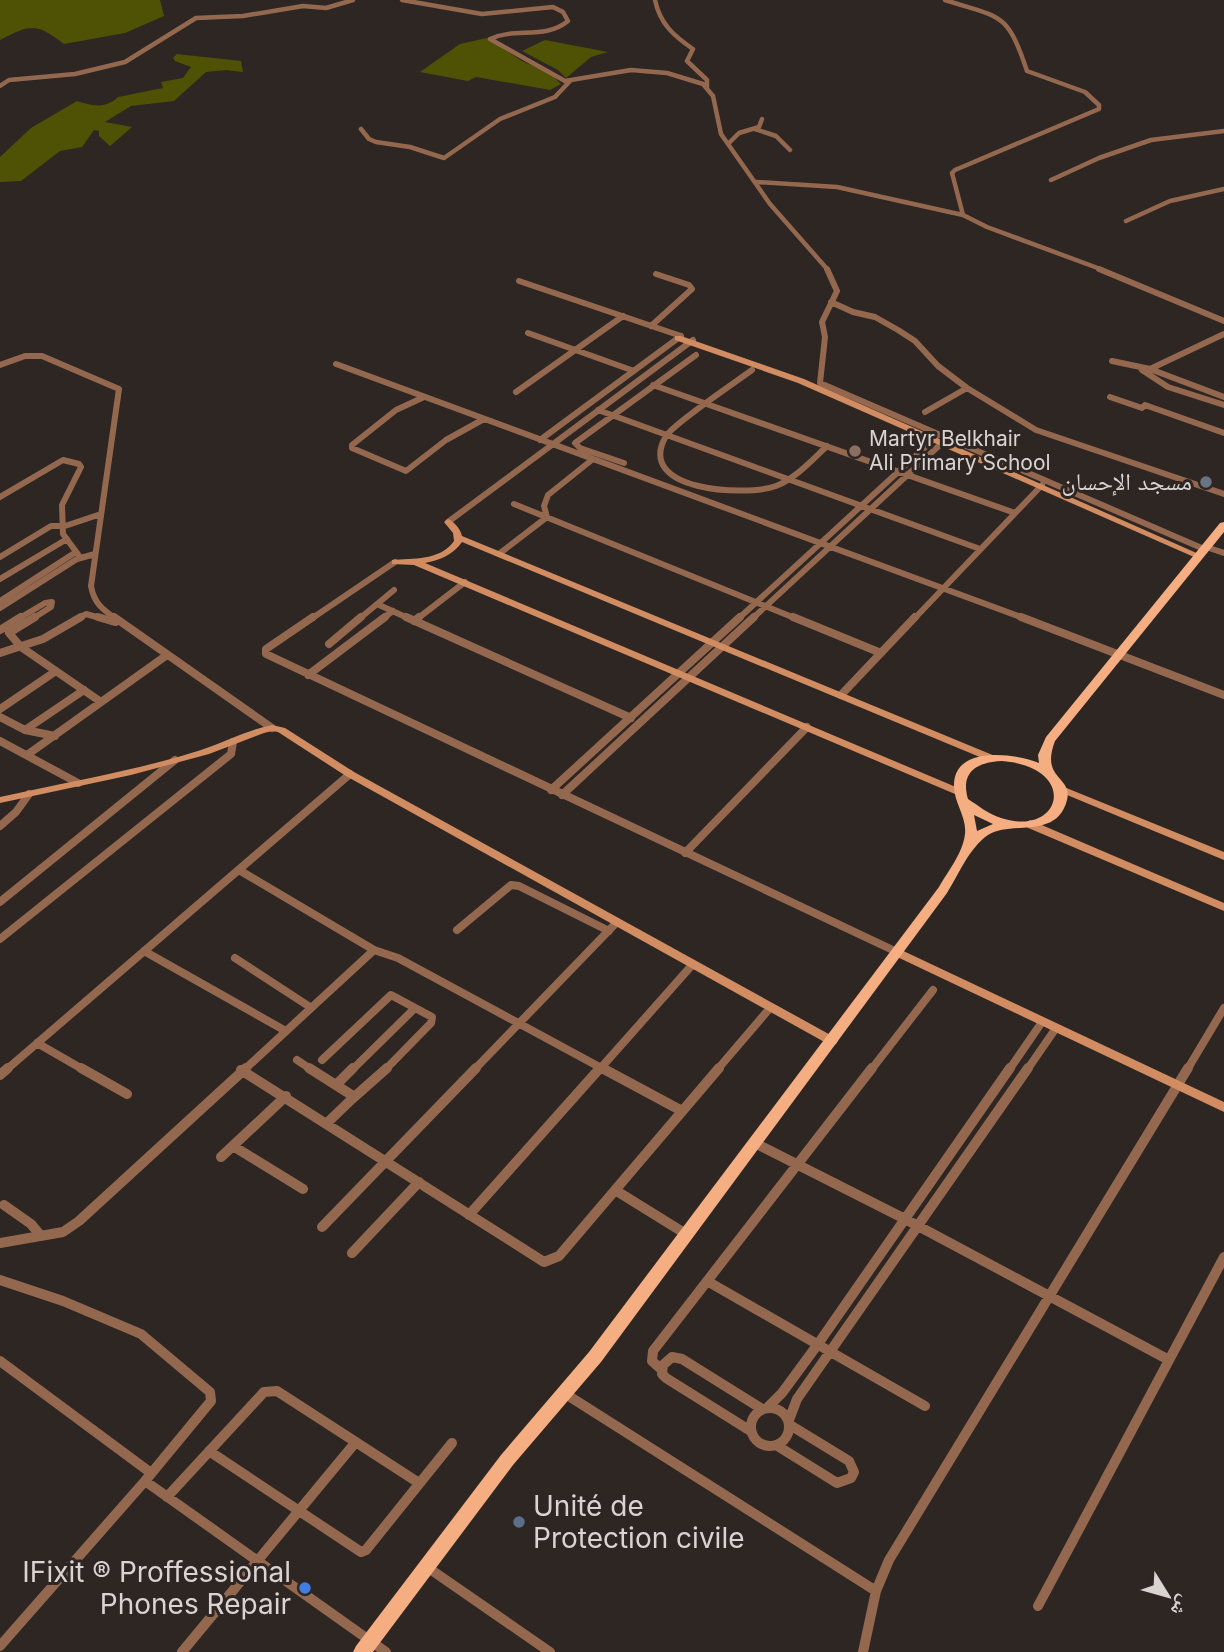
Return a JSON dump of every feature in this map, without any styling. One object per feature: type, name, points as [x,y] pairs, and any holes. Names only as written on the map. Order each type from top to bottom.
[{"type":"main road","points":[[1046,771],[1044,754],[1050,740],[1224,525]]},
{"type":"main road","points":[[1010,758],[1029,754],[1050,740]]},
{"type":"main road","points":[[366,1646],[508,1460],[595,1357],[943,890],[967,846],[971,824],[959,784],[965,770],[991,758],[1010,758],[1023,760],[1046,771],[1059,788],[1061,796],[1049,816],[1030,824],[985,831],[967,846]]},
{"type":"main road","points":[[962,797],[985,818],[1013,825]]},
{"type":"street","points":[[303,6],[313,0]]},
{"type":"street","points":[[0,86],[9,80],[65,76],[125,62],[196,18],[243,16],[303,6],[326,8],[353,0]]},
{"type":"street","points":[[402,0],[482,14],[553,7],[563,12],[568,21],[566,24],[548,30],[490,39],[561,79],[570,81],[620,70],[641,70],[696,79],[707,90],[717,108],[718,128],[728,144],[770,204],[832,276],[837,291],[822,322],[825,337],[820,383],[1202,551]]},
{"type":"street","points":[[655,0],[659,15],[673,35],[693,49],[687,61],[707,80],[707,90]]},
{"type":"street","points":[[945,0],[1001,18],[1021,53],[1027,71],[1085,92],[1099,105],[1099,110],[955,170],[952,173],[962,215]]},
{"type":"street","points":[[361,129],[369,139],[376,142],[410,147],[444,158],[500,119],[555,97],[570,81]]},
{"type":"street","points":[[728,144],[739,133],[759,127],[762,119]]},
{"type":"street","points":[[755,129],[776,136],[790,150]]},
{"type":"street","points":[[1051,180],[1099,158],[1151,140],[1224,131]]},
{"type":"street","points":[[756,182],[837,187],[962,215],[1144,286],[1224,321]]},
{"type":"street","points":[[1126,221],[1170,201],[1224,189]]},
{"type":"street","points":[[651,326],[692,288],[656,274]]},
{"type":"street","points":[[519,281],[796,379],[1041,486],[1202,551],[1224,553]]},
{"type":"street","points":[[831,302],[853,312],[875,317],[898,330],[915,341],[938,366],[967,388],[1036,430],[1224,494]]},
{"type":"street","points":[[516,392],[623,316]]},
{"type":"street","points":[[528,333],[644,375]]},
{"type":"street","points":[[1146,369],[1224,334]]},
{"type":"street","points":[[541,439],[679,337]]},
{"type":"street","points":[[1211,340],[1224,344]]},
{"type":"street","points":[[417,563],[444,555],[451,550],[458,537],[457,531],[447,522],[691,341]]},
{"type":"street","points":[[624,463],[575,446],[575,443],[696,355]]},
{"type":"street","points":[[0,365],[25,356],[42,356],[118,389],[91,586],[93,598],[99,607],[272,728],[291,736],[350,774],[613,926]]},
{"type":"street","points":[[1112,361],[1146,369],[1224,397]]},
{"type":"street","points":[[336,364],[1118,653],[1224,695]]},
{"type":"street","points":[[1146,369],[1159,381],[1224,405]]},
{"type":"street","points":[[752,370],[666,435],[660,445],[660,456],[665,467],[687,483],[719,492],[738,492],[773,486],[789,480],[827,446]]},
{"type":"street","points":[[653,385],[1015,513]]},
{"type":"street","points":[[925,412],[967,388]]},
{"type":"street","points":[[424,397],[396,410],[352,445],[352,448],[406,471],[446,440],[484,419]]},
{"type":"street","points":[[1110,397],[1142,408],[1145,405],[1224,433]]},
{"type":"street","points":[[598,410],[981,549]]},
{"type":"street","points":[[562,795],[640,722],[755,602],[860,505],[937,441]]},
{"type":"street","points":[[717,643],[764,607],[830,547],[907,475],[937,441]]},
{"type":"street","points":[[547,517],[544,506],[548,495],[593,459]]},
{"type":"street","points":[[0,497],[63,460],[79,464],[81,467],[61,505],[65,533],[78,555]]},
{"type":"street","points":[[841,695],[1041,486]]},
{"type":"street","points":[[514,504],[881,653]]},
{"type":"street","points":[[0,573],[101,514]]},
{"type":"street","points":[[499,554],[547,517]]},
{"type":"street","points":[[0,557],[51,526],[65,533]]},
{"type":"street","points":[[0,579],[65,533]]},
{"type":"street","points":[[458,537],[991,758]]},
{"type":"street","points":[[0,601],[78,555],[95,554]]},
{"type":"street","points":[[0,608],[78,555]]},
{"type":"street","points":[[962,797],[807,727],[417,563],[395,562],[266,649],[269,657],[1224,1107]]},
{"type":"street","points":[[414,621],[465,582]]},
{"type":"street","points":[[329,644],[394,590]]},
{"type":"street","points":[[0,630],[45,603],[52,603],[51,607],[9,631],[21,647],[101,702]]},
{"type":"street","points":[[377,604],[640,722]]},
{"type":"street","points":[[308,675],[393,611]]},
{"type":"street","points":[[0,653],[43,639],[86,614],[121,623]]},
{"type":"street","points":[[27,755],[167,654]]},
{"type":"street","points":[[0,709],[56,671]]},
{"type":"street","points":[[551,790],[629,717],[683,675]]},
{"type":"street","points":[[25,730],[84,690]]},
{"type":"street","points":[[0,717],[25,730],[55,736]]},
{"type":"street","points":[[685,853],[807,727]]},
{"type":"street","points":[[0,800],[175,760],[272,728]]},
{"type":"street","points":[[0,741],[78,783]]},
{"type":"street","points":[[0,939],[231,754],[233,743]]},
{"type":"street","points":[[0,902],[175,760]]},
{"type":"street","points":[[0,1075],[350,774]]},
{"type":"street","points":[[1059,788],[1224,856]]},
{"type":"street","points":[[0,826],[16,812],[29,794]]},
{"type":"street","points":[[1030,824],[1224,907]]},
{"type":"street","points":[[239,870],[374,950],[398,958],[682,1111]]},
{"type":"street","points":[[457,930],[511,885],[519,886],[693,964],[832,1041]]},
{"type":"street","points":[[322,1227],[613,926]]},
{"type":"street","points":[[0,1243],[63,1232],[79,1221],[374,950]]},
{"type":"street","points":[[144,951],[284,1030]]},
{"type":"street","points":[[235,958],[310,1007]]},
{"type":"street","points":[[468,1215],[693,964]]},
{"type":"street","points":[[661,1369],[668,1359],[682,1359],[765,1408],[781,1411],[790,1423],[849,1461],[852,1478],[847,1482],[837,1483],[776,1445],[763,1444],[752,1436],[749,1430],[666,1378],[652,1360],[653,1351],[933,990]]},
{"type":"street","points":[[321,1060],[388,996],[395,996],[432,1017],[431,1023],[365,1090],[327,1122]]},
{"type":"street","points":[[337,1084],[415,1008]]},
{"type":"street","points":[[242,1070],[544,1262],[559,1256],[770,1008]]},
{"type":"street","points":[[863,1652],[876,1591],[888,1560],[1224,1009]]},
{"type":"street","points":[[749,1430],[751,1417],[765,1408],[818,1344],[1042,1021]]},
{"type":"street","points":[[776,1445],[788,1438],[797,1399],[1056,1028]]},
{"type":"street","points":[[37,1043],[128,1094]]},
{"type":"street","points":[[296,1060],[337,1084],[350,1094],[352,1099]]},
{"type":"street","points":[[221,1157],[286,1096]]},
{"type":"street","points":[[988,1097],[1001,1104]]},
{"type":"street","points":[[755,1143],[918,1225],[1168,1360]]},
{"type":"street","points":[[233,1146],[303,1189]]},
{"type":"street","points":[[352,1253],[419,1182]]},
{"type":"street","points":[[615,1190],[686,1234]]},
{"type":"street","points":[[4,1205],[31,1224],[41,1237]]},
{"type":"street","points":[[1038,1606],[1224,1257]]},
{"type":"street","points":[[0,1280],[63,1301],[141,1334],[210,1392],[211,1401],[0,1646]]},
{"type":"street","points":[[707,1281],[925,1406]]},
{"type":"street","points":[[0,1362],[148,1477],[167,1497],[366,1646],[386,1652]]},
{"type":"street","points":[[167,1497],[264,1392],[270,1390],[276,1391],[419,1483]]},
{"type":"street","points":[[565,1393],[876,1591]]},
{"type":"street","points":[[182,1652],[355,1443]]},
{"type":"street","points":[[209,1451],[297,1512],[361,1552],[366,1550],[452,1443]]},
{"type":"street","points":[[427,1567],[549,1652]]},
{"type":"shaded area","points":[[0,0],[160,0],[164,16],[125,33],[64,44],[46,32],[32,28],[0,40]]},
{"type":"shaded area","points":[[487,38],[522,61],[550,73],[561,84],[550,90],[476,77],[468,81],[420,72],[460,44]]},
{"type":"shaded area","points":[[545,40],[608,52],[591,57],[566,78],[558,70],[522,51]]},
{"type":"shaded area","points":[[177,54],[241,61],[243,72],[206,72],[174,101],[131,106],[105,122],[132,127],[110,146],[99,136],[99,131],[94,130],[82,147],[60,151],[21,181],[0,182],[0,157],[31,128],[77,101],[104,105],[118,97],[163,88],[161,82],[183,78],[191,67],[175,61],[173,58]]},
{"type":"place","name":"Martyr Belkhair Ali Primary School","points":[[855,451]]},
{"type":"place","name":"مسجد الإحسان","points":[[1206,482]]},
{"type":"place","name":"Unité de Protection civile","points":[[519,1522]]},
{"type":"place","name":"IFixit ® Proffessional Phones Repair","points":[[305,1588]]}]
